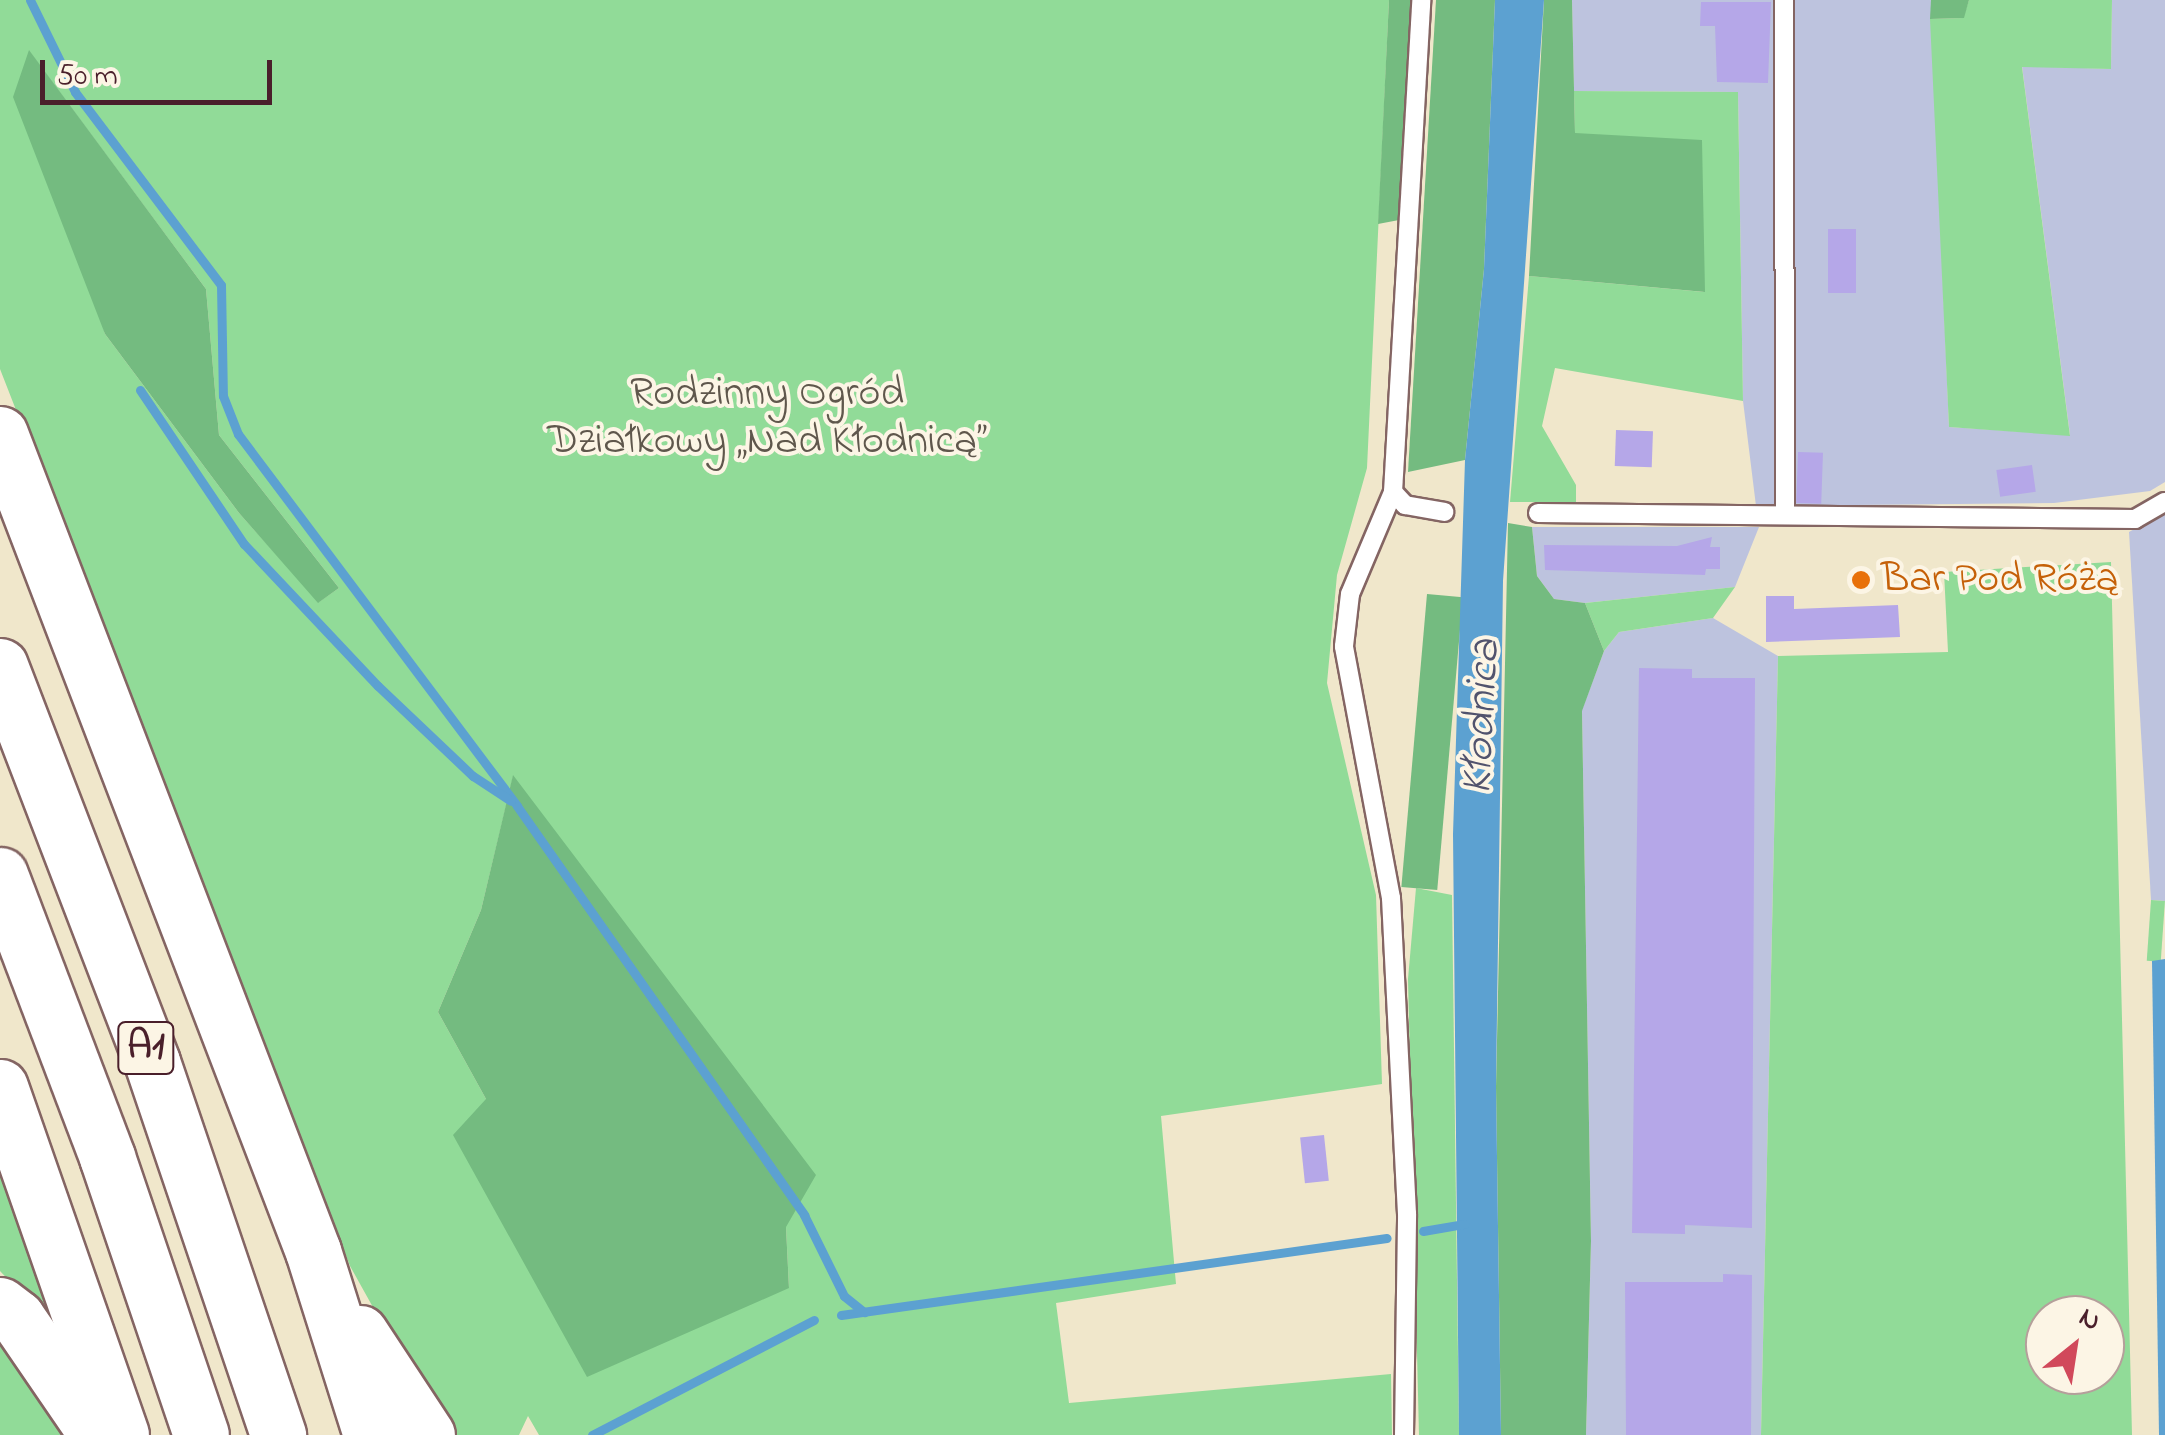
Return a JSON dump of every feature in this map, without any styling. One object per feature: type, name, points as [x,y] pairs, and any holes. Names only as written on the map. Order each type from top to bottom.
[{"type":"highway","points":[[0,434],[314,1251],[371,1435]]},
{"type":"highway","name":"A1","points":[[0,666],[152,1062],[278,1435]]},
{"type":"highway","name":"A1","points":[[0,875],[106,1157],[201,1435]]},
{"type":"highway","points":[[0,1087],[121,1435]]},
{"type":"highway","points":[[314,1251],[427,1435]]},
{"type":"highway","points":[[0,1305],[16,1318],[97,1435]]},
{"type":"lane","points":[[1404,1435],[1406,1214],[1391,898],[1344,646],[1350,594],[1392,492],[1422,0]]},
{"type":"lane","points":[[1784,0],[1784,515]]},
{"type":"lane","points":[[1392,492],[1406,504],[1444,512]]},
{"type":"lane","points":[[1538,513],[2135,519],[2165,502]]},
{"type":"shaded area","points":[[1572,0],[1931,0],[1949,427],[2070,435],[2022,66],[2111,69],[2112,0],[2165,0],[2165,482],[2150,491],[2054,503],[1756,506],[1743,401],[1738,92],[1574,91]]},
{"type":"shaded area","points":[[2165,512],[2165,901],[2151,900],[2129,532]]},
{"type":"shaded area","points":[[1532,527],[1759,527],[1735,587],[1585,603],[1554,599],[1537,576]]},
{"type":"shaded area","points":[[1713,618],[1778,656],[1761,1435],[1586,1435],[1591,1241],[1582,710],[1604,651],[1619,632]]},
{"type":"green space","name":"Rodzinny Ogród Działkowy „Nad Kłodnicą”","points":[[0,0],[1389,0],[1367,468],[1337,575],[1327,683],[1376,895],[1382,1084],[1161,1116],[1176,1284],[1056,1303],[1069,1403],[1391,1374],[1392,1435],[539,1435],[528,1416],[519,1435],[457,1435],[423,1397],[350,1266],[0,369]],"holes":[[[29,51],[206,289],[219,435],[339,588],[319,602],[239,513],[105,334]],[[513,777],[786,1227],[789,1288],[486,1099],[438,1012],[481,910]]]},
{"type":"green space","points":[[1389,0],[1414,0],[1399,220],[1378,224]]},
{"type":"green space","points":[[1436,0],[1495,0],[1484,269],[1465,460],[1408,472]]},
{"type":"green space","points":[[1544,0],[1572,0],[1575,133],[1702,140],[1705,292],[1529,276]]},
{"type":"green space","points":[[1931,0],[1969,0],[1964,18],[1930,19]]},
{"type":"green space","points":[[1969,0],[2112,0],[2111,69],[2022,67],[2070,436],[1949,427],[1930,19],[1963,18]]},
{"type":"green space","points":[[29,50],[206,289],[219,435],[339,588],[318,603],[239,513],[105,334],[13,97]]},
{"type":"green space","points":[[1574,91],[1738,92],[1743,401],[1555,368],[1542,426],[1576,485],[1576,502],[1510,502],[1529,276],[1704,292],[1575,134]]},
{"type":"green space","points":[[1508,523],[1532,527],[1537,576],[1554,599],[1585,603],[1604,651],[1582,711],[1591,1241],[1586,1435],[1501,1435],[1496,1087]]},
{"type":"green space","points":[[2111,562],[2132,1435],[1761,1435],[1778,656],[1948,652],[1944,572]]},
{"type":"green space","points":[[1735,587],[1713,618],[1619,632],[1604,651],[1585,603]]},
{"type":"green space","points":[[1427,594],[1463,597],[1437,890],[1401,887]]},
{"type":"green space","points":[[513,775],[816,1175],[786,1227],[789,1288],[587,1377],[453,1135],[486,1099],[438,1012],[481,910]]},
{"type":"green space","points":[[1416,888],[1452,895],[1459,1435],[1419,1435],[1408,979]]},
{"type":"green space","points":[[2151,900],[2165,901],[2161,962],[2147,961]]},
{"type":"green space","points":[[0,1157],[43,1272],[54,1328],[0,1271]]},
{"type":"green space","points":[[0,1321],[73,1435],[0,1435]]},
{"type":"water","name":"Kłodnica","points":[[1495,0],[1544,0],[1503,581],[1496,1087],[1501,1435],[1459,1435],[1453,834],[1465,460],[1484,269]]},
{"type":"water","points":[[2165,959],[2165,1435],[2159,1435],[2152,961]]},
{"type":"building","points":[[1701,2],[1771,2],[1768,83],[1717,82],[1715,26],[1700,26]]},
{"type":"building","points":[[1828,229],[1856,229],[1856,293],[1828,293]]},
{"type":"building","points":[[1616,430],[1653,431],[1652,467],[1615,466]]},
{"type":"building","points":[[1798,452],[1823,453],[1821,504],[1796,503]]},
{"type":"building","points":[[2032,465],[2036,492],[2000,497],[1996,470]]},
{"type":"building","points":[[1712,537],[1710,547],[1720,547],[1720,569],[1706,569],[1705,575],[1545,570],[1544,545],[1677,546]]},
{"type":"building","points":[[1766,596],[1794,596],[1794,609],[1898,605],[1900,637],[1766,642]]},
{"type":"building","points":[[1639,668],[1692,669],[1692,678],[1755,678],[1752,1228],[1685,1225],[1685,1234],[1632,1233]]},
{"type":"building","points":[[1324,1135],[1329,1181],[1305,1183],[1300,1138]]},
{"type":"building","points":[[1723,1274],[1752,1275],[1751,1435],[1626,1435],[1625,1282],[1723,1282]]},
{"type":"waterway","points":[[30,0],[75,92],[221,285],[223,396],[238,434],[517,806],[804,1215],[844,1296],[864,1312]]},
{"type":"waterway","points":[[140,390],[244,544],[378,686],[473,776],[511,801]]},
{"type":"waterway","points":[[1423,1231],[1464,1224]]},
{"type":"waterway","points":[[841,1315],[1387,1238]]},
{"type":"waterway","points":[[592,1435],[814,1320]]},
{"type":"place","name":"Bar Pod Różą","points":[[1861,580]]}]
